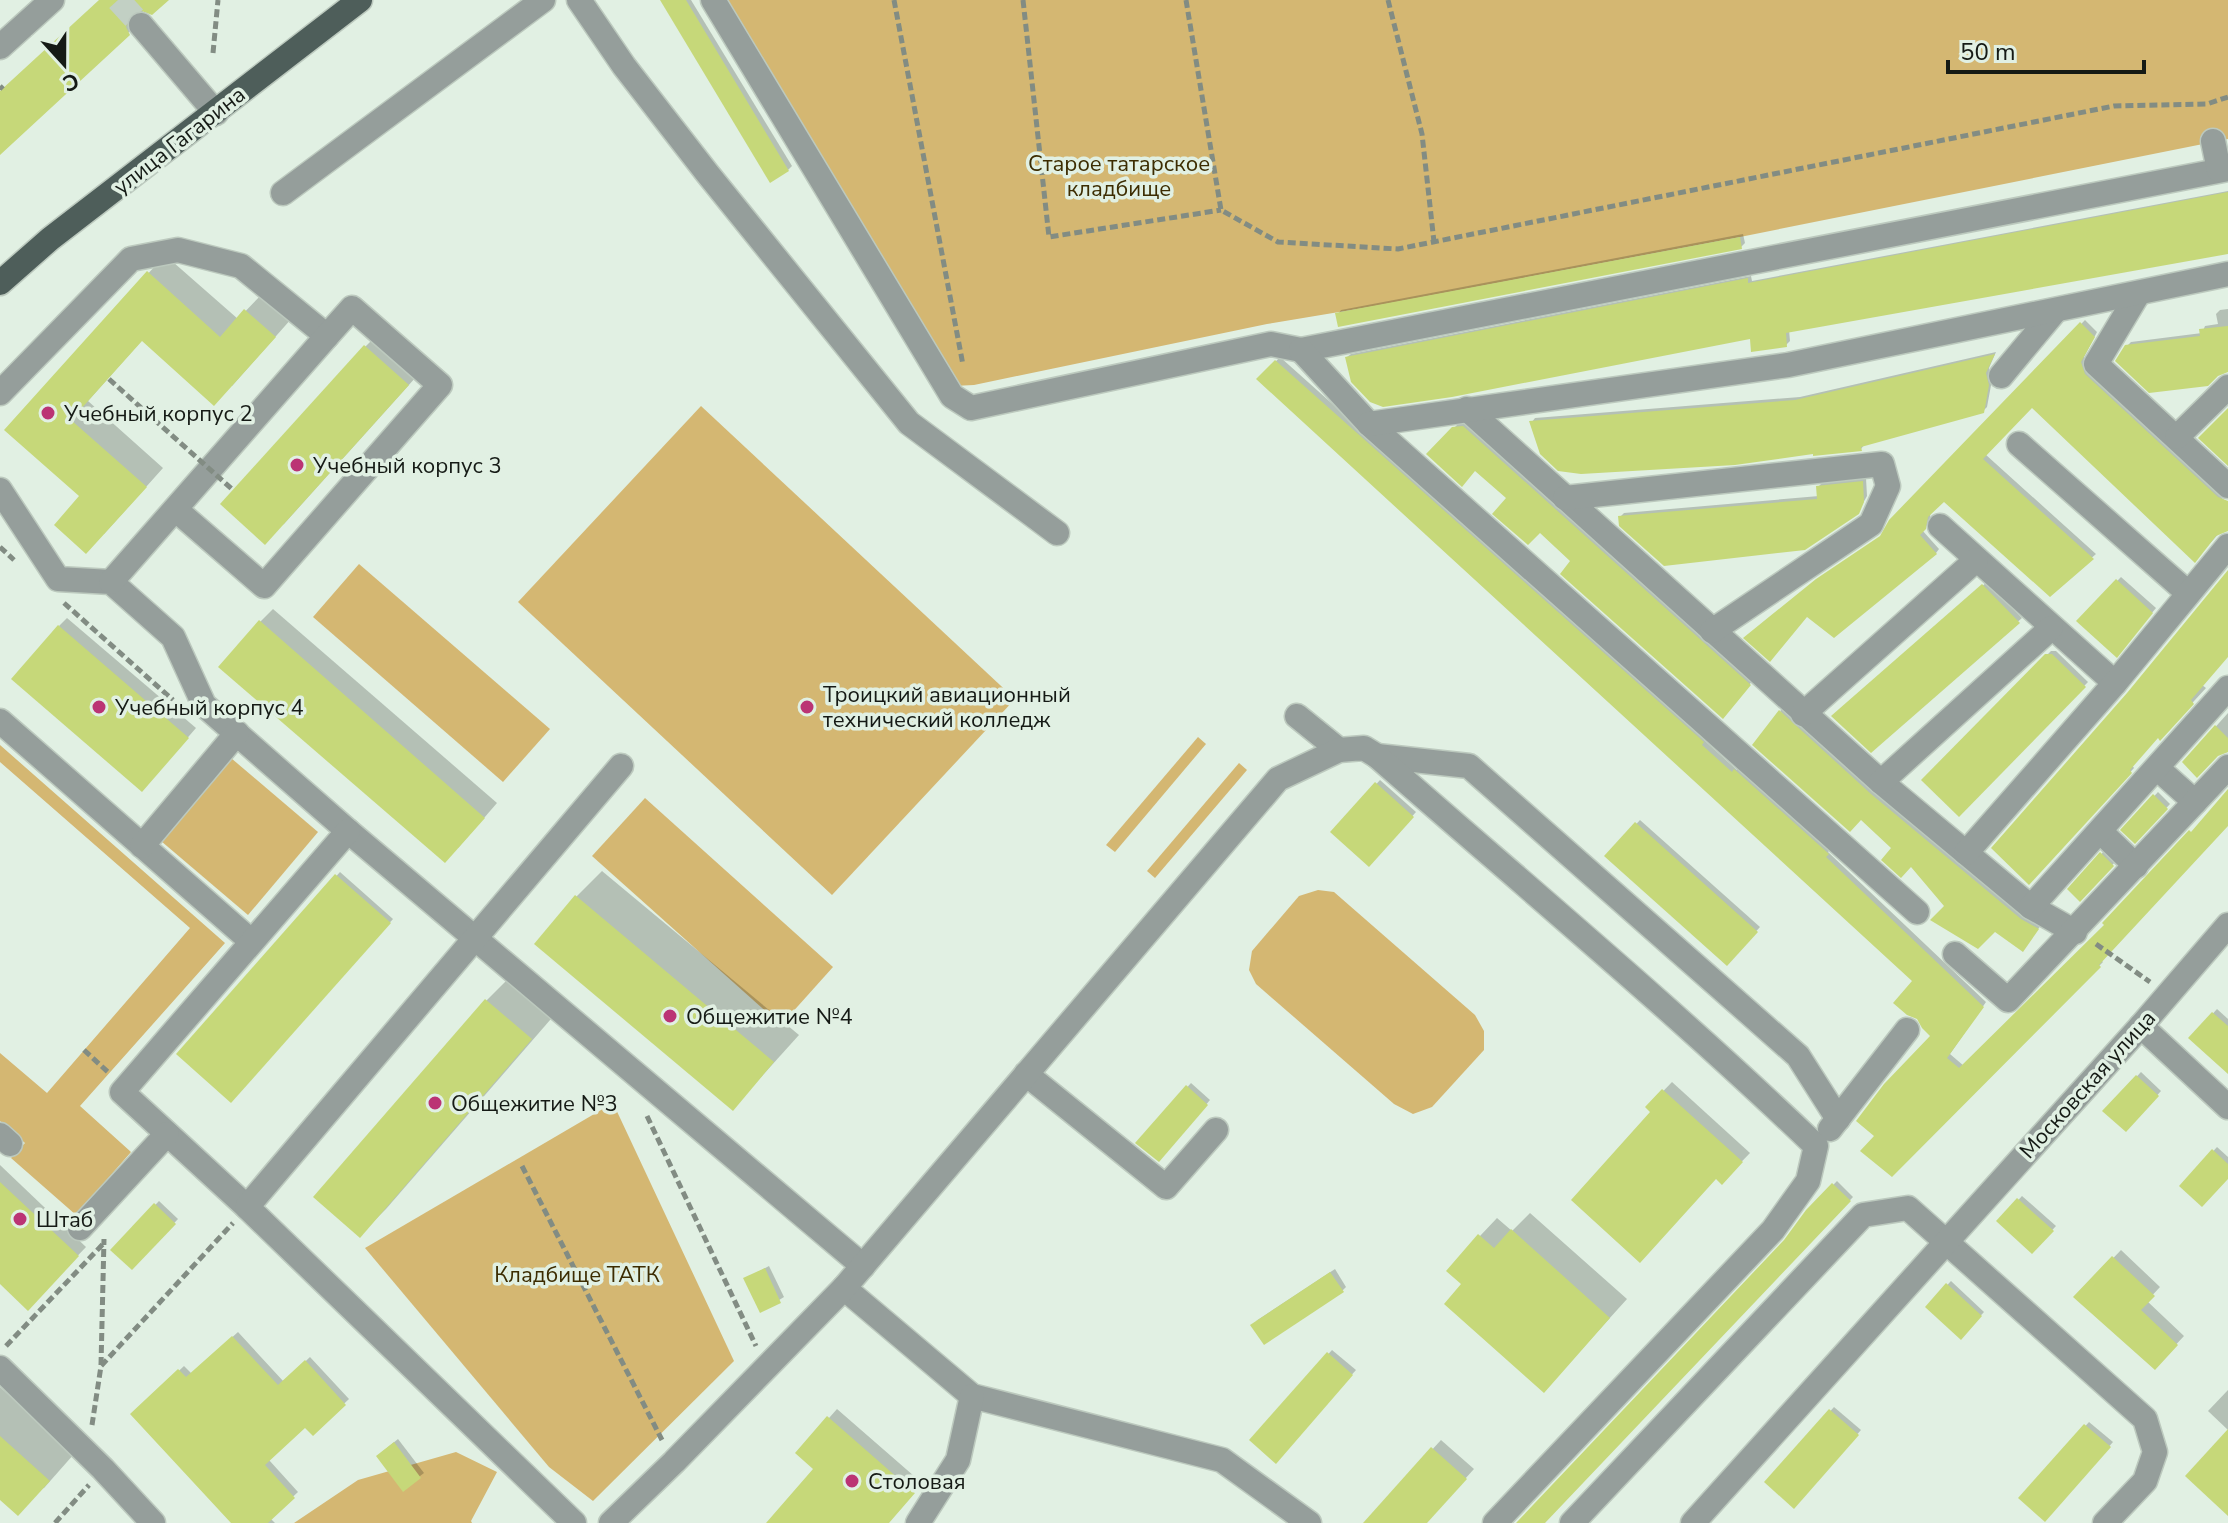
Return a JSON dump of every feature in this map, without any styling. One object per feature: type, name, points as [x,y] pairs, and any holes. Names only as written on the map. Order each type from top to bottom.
[{"type":"main road","name":"улица Гагарина","points":[[0,283],[50,239],[360,0]]},
{"type":"street","points":[[0,47],[52,0]]},
{"type":"street","points":[[283,193],[543,0]]},
{"type":"street","points":[[579,0],[624,66],[698,161],[909,423],[1057,533]]},
{"type":"street","points":[[713,0],[952,396],[971,408],[1271,344],[1301,350],[2224,170],[2213,141]]},
{"type":"street","points":[[141,25],[216,113]]},
{"type":"street","points":[[0,393],[131,259],[178,250],[241,266],[327,336]]},
{"type":"street","points":[[1369,424],[1788,365],[2228,274]]},
{"type":"street","points":[[2138,294],[2096,364],[2228,486]]},
{"type":"street","points":[[111,582],[175,509],[327,336],[352,308],[440,385],[264,586],[175,509]]},
{"type":"street","points":[[2001,376],[2055,311]]},
{"type":"street","points":[[1301,350],[1369,424],[1917,912]]},
{"type":"street","points":[[2177,437],[2228,387]]},
{"type":"street","points":[[1467,409],[1881,782],[2031,907],[2075,932]]},
{"type":"street","points":[[2019,444],[2188,593]]},
{"type":"street","points":[[1565,498],[1882,464],[1888,486],[1871,524],[1712,631]]},
{"type":"street","points":[[0,490],[58,579],[111,582],[173,637],[204,705],[348,831],[863,1266]]},
{"type":"street","points":[[1940,526],[2115,683]]},
{"type":"street","points":[[1966,853],[2115,683],[2228,546]]},
{"type":"street","points":[[1803,714],[1976,560]]},
{"type":"street","points":[[1881,782],[2051,628]]},
{"type":"street","points":[[2031,907],[2157,768],[2223,704]]},
{"type":"street","points":[[1297,716],[1339,750]]},
{"type":"street","points":[[0,721],[251,941]]},
{"type":"street","points":[[142,846],[237,733]]},
{"type":"street","points":[[611,1523],[844,1288],[1278,779],[1339,750],[1364,748],[1377,756],[1816,1146]]},
{"type":"street","points":[[1377,756],[1469,766],[1798,1056],[1838,1119]]},
{"type":"street","points":[[247,1207],[621,766]]},
{"type":"street","points":[[1955,954],[2008,1000],[2228,767]]},
{"type":"street","points":[[2157,768],[2195,802]]},
{"type":"street","points":[[348,831],[122,1092],[247,1207],[574,1523]]},
{"type":"street","points":[[2101,832],[2136,866]]},
{"type":"street","name":"Московская улица","points":[[1693,1523],[2141,1026],[2228,925]]},
{"type":"street","points":[[2141,1026],[2228,1107]]},
{"type":"street","points":[[1495,1523],[1773,1230],[1808,1181],[1816,1146],[1907,1030]]},
{"type":"street","points":[[1026,1074],[1166,1187],[1216,1130]]},
{"type":"street","points":[[80,1228],[167,1134]]},
{"type":"street","points":[[1572,1523],[1863,1215],[1908,1208],[2145,1419],[2155,1452],[2145,1481],[2105,1523]]},
{"type":"street","points":[[844,1288],[972,1396],[1222,1460],[1309,1523]]},
{"type":"street","points":[[0,1368],[153,1523]]},
{"type":"street","points":[[918,1523],[958,1460],[972,1396]]},
{"type":"path","points":[[213,53],[218,0]]},
{"type":"path","points":[[894,0],[971,408]]},
{"type":"path","points":[[1023,0],[1049,237],[1221,210],[1278,242],[1398,249],[2114,106],[2207,104],[2228,97]]},
{"type":"path","points":[[1186,0],[1221,210]]},
{"type":"path","points":[[1388,0],[1422,134],[1434,242]]},
{"type":"path","points":[[109,379],[233,490]]},
{"type":"path","points":[[0,547],[24,568]]},
{"type":"path","points":[[59,600],[178,705]]},
{"type":"path","points":[[2075,932],[2113,954],[2166,995]]},
{"type":"path","points":[[84,1050],[126,1088]]},
{"type":"path","points":[[641,1103],[766,1367]]},
{"type":"path","points":[[522,1166],[674,1462]]},
{"type":"path","points":[[55,1523],[95,1462],[105,1200]]},
{"type":"path","points":[[101,1366],[247,1207]]},
{"type":"path","points":[[0,1352],[104,1243]]},
{"type":"green space","name":"Старое татарское кладбище","points":[[726,0],[2228,0],[2228,139],[1740,237],[1267,324],[974,385],[953,386]]},
{"type":"green space","points":[[701,406],[1015,699],[832,895],[518,602]]},
{"type":"green space","points":[[359,564],[550,729],[503,782],[313,617]]},
{"type":"green space","points":[[1198,737],[1206,744],[1115,852],[1106,845]]},
{"type":"green space","points":[[0,745],[225,943],[80,1106],[131,1152],[76,1215],[11,1158],[25,1143],[0,1121],[0,1053],[47,1093],[190,928],[0,762]]},
{"type":"green space","points":[[231,758],[318,832],[248,915],[161,841]]},
{"type":"green space","points":[[1239,763],[1247,770],[1155,878],[1147,871]]},
{"type":"green space","points":[[645,798],[833,967],[781,1025],[592,856]]},
{"type":"green space","points":[[1318,890],[1334,892],[1475,1015],[1484,1031],[1484,1050],[1432,1107],[1413,1114],[1394,1104],[1256,984],[1249,970],[1252,951],[1299,896]]},
{"type":"green space","name":"Кладбище ТАТК","points":[[613,1103],[734,1361],[593,1501],[549,1467],[365,1248]]},
{"type":"green space","points":[[456,1452],[497,1472],[472,1523],[294,1523],[358,1480]]},
{"type":"building","points":[[99,0],[169,0],[152,15],[139,10],[131,14],[126,27],[130,35],[0,155],[0,91]]},
{"type":"building","points":[[660,0],[686,0],[789,171],[770,183]]},
{"type":"building","points":[[2228,192],[2228,254],[1786,333],[1787,347],[1751,352],[1750,339],[1452,397],[1383,407],[1370,402],[1351,382],[1345,357],[1748,278],[1748,283]]},
{"type":"building","points":[[1740,237],[1742,249],[1338,327],[1335,313]]},
{"type":"building","name":"Учебный корпус 2","points":[[147,271],[220,337],[244,309],[276,337],[214,406],[142,341],[71,420],[147,487],[86,554],[54,525],[79,496],[4,430]]},
{"type":"building","points":[[2080,322],[2095,337],[2081,362],[2085,374],[2218,497],[2228,501],[2228,531],[2216,536],[2195,563],[2032,408],[1983,459],[2094,559],[2050,597],[1944,502],[1928,517],[1926,529],[1920,535],[1937,554],[1834,638],[1807,617],[1770,662],[1743,638],[1816,579],[1880,536],[1889,520]]},
{"type":"building","points":[[2228,326],[2228,372],[2218,376],[2208,386],[2149,393],[2115,361],[2125,345],[2200,336],[2199,329]]},
{"type":"building","name":"Учебный корпус 3","points":[[364,345],[409,385],[265,545],[220,504]]},
{"type":"building","points":[[1995,354],[1986,373],[1989,385],[1984,413],[1861,447],[1862,451],[1735,465],[1581,474],[1558,471],[1540,454],[1529,421],[1795,400]]},
{"type":"building","points":[[1275,360],[1704,742],[1702,745],[1732,772],[1734,769],[1829,854],[1826,857],[1984,1007],[1947,1058],[1959,1068],[2104,925],[2102,923],[2189,830],[2191,832],[2228,789],[2228,826],[2099,965],[2101,967],[1892,1177],[1860,1151],[1874,1136],[1856,1121],[1884,1084],[1930,1036],[1917,1019],[1893,1003],[1912,981],[1256,379]]},
{"type":"building","points":[[2228,408],[2228,466],[2198,438]]},
{"type":"building","points":[[1463,426],[1751,685],[1723,719],[1560,574],[1570,561],[1540,533],[1528,545],[1492,514],[1506,498],[1475,471],[1462,487],[1426,454],[1452,427]]},
{"type":"building","points":[[1863,481],[1864,502],[1859,514],[1805,550],[1664,566],[1619,526],[1618,516],[1817,499],[1816,486]]},
{"type":"building","points":[[2228,570],[2228,657],[2191,700],[2194,704],[2160,741],[2158,738],[2130,770],[2132,773],[2029,885],[1991,848],[2127,693]]},
{"type":"building","points":[[2116,579],[2153,613],[2117,658],[2076,621]]},
{"type":"building","points":[[1982,584],[2020,623],[1871,753],[1831,716]]},
{"type":"building","points":[[259,620],[485,818],[445,863],[218,667]]},
{"type":"building","name":"Учебный корпус 4","points":[[58,625],[189,738],[142,792],[11,679]]},
{"type":"building","points":[[2045,654],[2052,654],[2086,687],[1959,817],[1921,780]]},
{"type":"building","points":[[1779,710],[1871,794],[2021,919],[2039,929],[2023,952],[1995,932],[1978,949],[1930,920],[1944,906],[1911,867],[1901,878],[1881,860],[1891,848],[1861,820],[1850,832],[1752,745]]},
{"type":"building","points":[[2215,725],[2228,738],[2228,752],[2218,756],[2197,778],[2182,762]]},
{"type":"building","points":[[1375,782],[1414,817],[1369,867],[1330,832]]},
{"type":"building","points":[[2153,794],[2168,809],[2135,844],[2120,830]]},
{"type":"building","points":[[1635,822],[1758,932],[1727,966],[1604,856]]},
{"type":"building","points":[[2100,852],[2114,866],[2080,902],[2067,889]]},
{"type":"building","points":[[335,874],[391,923],[231,1103],[176,1054]]},
{"type":"building","name":"Общежитие №4","points":[[575,895],[774,1062],[733,1111],[534,944]]},
{"type":"building","name":"Общежитие №3","points":[[485,999],[532,1039],[360,1238],[313,1197]]},
{"type":"building","points":[[2212,1012],[2228,1026],[2228,1074],[2188,1038]]},
{"type":"building","points":[[2136,1075],[2159,1096],[2126,1132],[2102,1111]]},
{"type":"building","points":[[1186,1085],[1208,1105],[1159,1162],[1135,1143]]},
{"type":"building","points":[[1662,1089],[1743,1162],[1722,1185],[1716,1179],[1640,1263],[1571,1200],[1650,1112],[1645,1107]]},
{"type":"building","points":[[2212,1149],[2228,1164],[2228,1179],[2202,1207],[2179,1186]]},
{"type":"building","name":"Штаб","points":[[0,1182],[79,1256],[28,1311],[0,1284]]},
{"type":"building","points":[[1832,1183],[1851,1201],[1545,1523],[1516,1523],[1784,1240],[1806,1210]]},
{"type":"building","points":[[2017,1198],[2054,1231],[2032,1254],[1996,1221]]},
{"type":"building","points":[[154,1203],[176,1224],[132,1270],[110,1250]]},
{"type":"building","points":[[1511,1229],[1610,1318],[1544,1393],[1444,1304],[1461,1284],[1446,1271],[1478,1234],[1494,1248]]},
{"type":"building","points":[[2112,1256],[2155,1296],[2141,1310],[2178,1345],[2155,1370],[2073,1297]]},
{"type":"building","points":[[765,1268],[781,1303],[760,1313],[743,1278]]},
{"type":"building","points":[[1330,1272],[1344,1292],[1264,1345],[1250,1325]]},
{"type":"building","points":[[1946,1283],[1982,1316],[1961,1340],[1925,1307]]},
{"type":"building","points":[[232,1336],[278,1385],[305,1360],[346,1405],[313,1436],[305,1428],[265,1465],[295,1498],[268,1523],[231,1523],[130,1414],[178,1369],[186,1377]]},
{"type":"building","points":[[1327,1352],[1353,1375],[1276,1464],[1249,1440]]},
{"type":"building","points":[[1829,1409],[1859,1435],[1794,1509],[1764,1482]]},
{"type":"building","name":"Столовая","points":[[827,1416],[915,1493],[889,1523],[766,1523],[813,1469],[795,1453]]},
{"type":"building","points":[[2084,1424],[2111,1447],[2045,1522],[2018,1498]]},
{"type":"building","points":[[2228,1429],[2228,1516],[2185,1476]]},
{"type":"building","points":[[0,1436],[50,1481],[18,1516],[0,1500]]},
{"type":"building","points":[[394,1442],[421,1478],[403,1492],[376,1456]]},
{"type":"building","points":[[1431,1447],[1467,1479],[1427,1523],[1363,1523]]},
{"type":"tunnel","points":[[118,0],[141,25]]},
{"type":"place","name":"Учебный корпус 2","points":[[48,413]]},
{"type":"place","name":"Учебный корпус 3","points":[[297,465]]},
{"type":"place","name":"Учебный корпус 4","points":[[99,707]]},
{"type":"place","name":"Троицкий авиационный технический колледж","points":[[807,707]]},
{"type":"place","name":"Общежитие №4","points":[[670,1016]]},
{"type":"place","name":"Общежитие №3","points":[[435,1103]]},
{"type":"place","name":"Штаб","points":[[20,1219]]},
{"type":"place","name":"Столовая","points":[[852,1481]]}]
